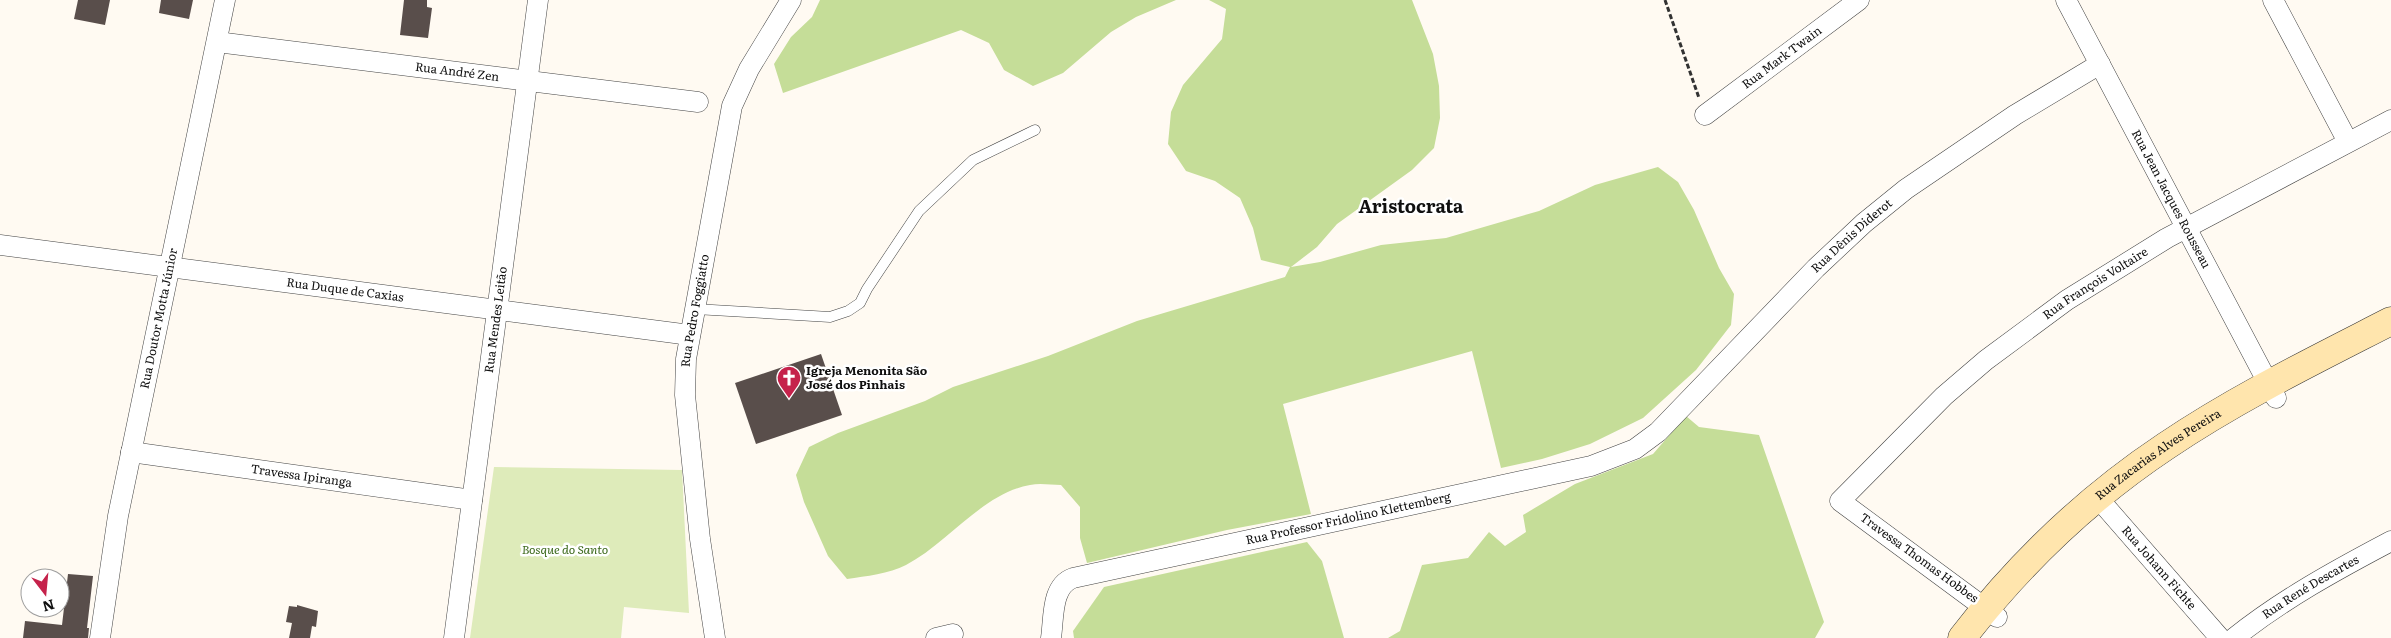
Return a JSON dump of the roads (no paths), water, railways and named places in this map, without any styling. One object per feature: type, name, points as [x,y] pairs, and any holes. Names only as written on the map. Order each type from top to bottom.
[{"type":"street","name":"Rua Doutor Motta Júnior","points":[[100,638],[112,549],[131,452],[225,0]]},
{"type":"street","name":"Rua Mendes Leitão","points":[[454,638],[538,0]]},
{"type":"street","name":"Rua Pedro Foggiatto","points":[[715,638],[700,539],[685,395],[686,359],[732,106],[749,69],[791,0]]},
{"type":"street","name":"Rua Mark Twain","points":[[1705,115],[1859,0]]},
{"type":"street","name":"Rua Jean Jacques Rousseau","points":[[2066,0],[2272,391]]},
{"type":"street","points":[[2273,0],[2348,142]]},
{"type":"street","name":"Rua André Zen","points":[[217,42],[698,102]]},
{"type":"street","name":"Rua Dênis Diderot","points":[[1635,448],[1658,432],[1767,316],[1864,223],[1954,155],[2015,115],[2100,64]]},
{"type":"street","name":"Rua François Voltaire","points":[[1840,501],[1913,425],[1986,360],[2087,286],[2186,227],[2391,120]]},
{"type":"street","name":"Rua Duque de Caxias","points":[[0,245],[690,336]]},
{"type":"street","name":"Rua Zacarias Alves Pereira","points":[[1962,638],[2042,568],[2102,503],[2180,454],[2272,391],[2391,321]]},
{"type":"street","name":"Rua Zacarias Alves Pereira","points":[[2272,391],[2391,338]]},
{"type":"street","name":"Rua Professor Fridolino Klettemberg","points":[[1052,638],[1057,594],[1061,586],[1074,578],[1591,466],[1635,448]]},
{"type":"street","name":"Travessa Ipiranga","points":[[131,452],[472,500]]},
{"type":"street","name":"Travessa Thomas Hobbes","points":[[1840,501],[1991,612]]},
{"type":"street","name":"Rua Johann Fichte","points":[[2102,503],[2220,638]]},
{"type":"street","name":"Rua René Descartes","points":[[2234,638],[2278,604],[2310,584],[2391,542]]},
{"type":"street","name":"Rua Zacarias Alves Pereira","points":[[1980,638],[1991,612]]},
{"type":"lane","points":[[695,309],[830,317],[848,311],[860,304],[867,289],[919,211],[973,160],[1035,130]]},
{"type":"place","name":"Igreja Menonita São José dos Pinhais","points":[[789,399]]},
{"type":"district","name":"Aristocrata","points":[[1411,207]]},
{"type":"park label","name":"Bosque do Santo","points":[[565,550]]}]
